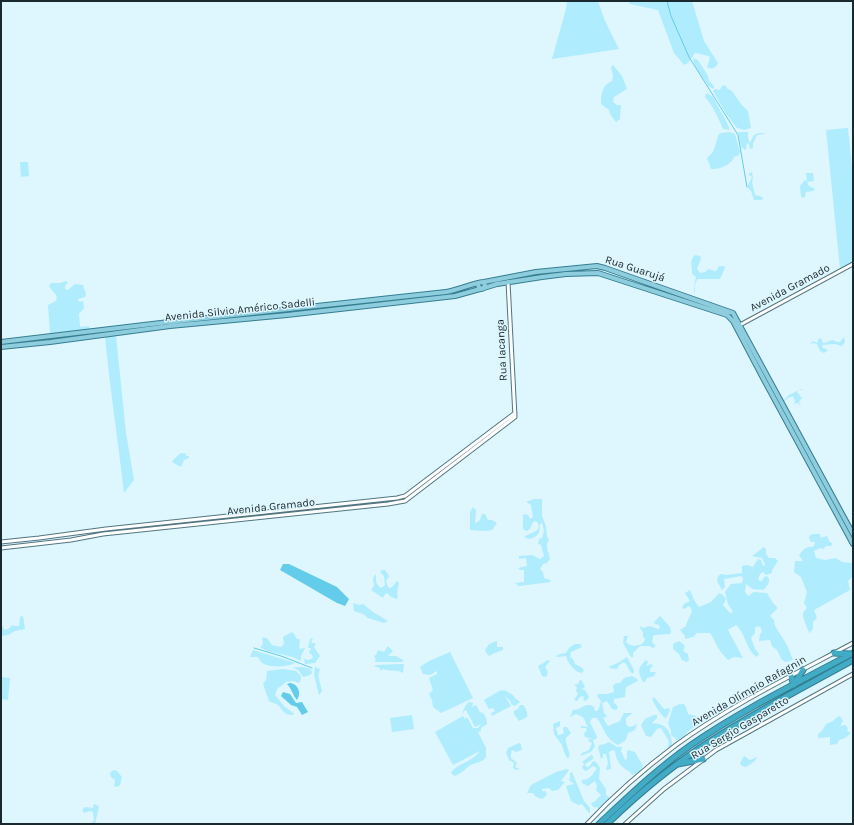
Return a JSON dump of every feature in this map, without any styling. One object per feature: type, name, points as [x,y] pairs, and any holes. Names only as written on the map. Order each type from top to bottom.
[{"type":"highway","points":[[834,653],[852,654]]},
{"type":"highway","points":[[599,824],[632,792],[690,746],[736,717],[852,654]]},
{"type":"highway","points":[[607,824],[677,764],[711,740],[853,660]]},
{"type":"highway","points":[[794,685],[802,670]]},
{"type":"highway","points":[[791,676],[794,685]]},
{"type":"highway","points":[[677,764],[703,760]]},
{"type":"main road","name":"Rua Guarujá","points":[[484,282],[536,272],[597,266],[729,313]]},
{"type":"main road","name":"Rua Guarujá","points":[[482,288],[508,282],[566,274],[598,273],[729,313]]},
{"type":"main road","points":[[481,281],[484,282],[485,286],[482,288],[478,285],[481,281]]},
{"type":"main road","name":"Avenida Silvio Américo Sadelli","points":[[1,347],[136,328],[454,291],[478,283]]},
{"type":"main road","name":"Avenida Silvio Américo Sadelli","points":[[1,342],[454,296],[482,288]]},
{"type":"main road","points":[[729,313],[731,318],[738,326],[763,378],[853,534]]},
{"type":"main road","points":[[818,474],[853,544]]},
{"type":"street","name":"Avenida Gramado","points":[[738,326],[853,264]]},
{"type":"street","name":"Rua Iacanga","points":[[508,282],[515,415]]},
{"type":"street","name":"Avenida Gramado","points":[[1,542],[106,529],[397,498],[405,496],[515,415]]},
{"type":"street","name":"Avenida Gramado","points":[[1,548],[71,540],[103,534],[399,503],[405,501],[515,415]]},
{"type":"street","points":[[39,538],[40,544]]},
{"type":"street","name":"Avenida Olímpio Rafagnin","points":[[587,824],[619,792],[676,745],[725,713],[853,643]]},
{"type":"street","name":"Rua Sergio Gasparetto","points":[[625,824],[664,789],[716,750],[853,674]]},
{"type":"shaded area","points":[[567,1],[598,1],[605,21],[619,49],[552,59]]},
{"type":"shaded area","points":[[628,1],[692,1],[704,41],[718,63],[717,65],[713,68],[707,67],[710,58],[709,56],[695,53],[688,63],[684,65],[674,53],[658,10],[630,4]]},
{"type":"shaded area","points":[[693,58],[698,60],[708,76],[709,81],[714,86],[714,89],[708,86],[693,62]]},
{"type":"shaded area","points":[[613,65],[622,76],[627,89],[614,97],[613,102],[617,105],[621,105],[620,119],[616,122],[609,110],[601,104],[601,96],[604,87],[612,81],[613,76],[611,67]]},
{"type":"shaded area","points":[[725,85],[732,91],[748,111],[751,128],[744,130],[737,128],[726,114],[713,91],[715,89],[720,90],[722,86]]},
{"type":"shaded area","points":[[707,93],[713,97],[729,127],[729,130],[723,129],[715,112],[705,97]]},
{"type":"shaded area","points":[[848,128],[853,177],[853,262],[840,269],[826,130]]},
{"type":"shaded area","points":[[730,132],[735,134],[740,152],[739,155],[734,157],[731,162],[725,166],[718,169],[711,169],[707,158],[714,150],[719,134]]},
{"type":"shaded area","points":[[738,132],[748,132],[750,143],[754,135],[765,133],[757,135],[753,143],[753,148],[750,149],[749,144],[747,143],[745,150],[741,147]]},
{"type":"shaded area","points":[[20,162],[28,162],[29,176],[21,177]]},
{"type":"shaded area","points":[[752,172],[753,178],[752,182],[755,195],[763,197],[762,200],[754,200],[751,191],[747,187],[752,177],[748,174]]},
{"type":"shaded area","points":[[806,173],[813,173],[814,181],[807,182],[809,186],[815,189],[813,191],[806,192],[805,197],[803,198],[801,197],[800,186],[805,180],[807,181]]},
{"type":"shaded area","points":[[695,255],[700,256],[701,258],[697,269],[700,273],[705,272],[708,269],[715,271],[719,266],[724,266],[725,268],[720,279],[698,279],[694,295],[694,284],[696,277],[692,274],[691,262]]},
{"type":"shaded area","points":[[68,282],[65,289],[68,290],[75,284],[83,285],[86,294],[85,297],[78,299],[79,302],[83,301],[84,308],[79,314],[80,327],[89,326],[90,330],[50,334],[48,305],[56,301],[57,297],[49,286],[51,283]]},
{"type":"shaded area","points":[[116,336],[126,433],[134,480],[124,493],[105,337]]},
{"type":"shaded area","points":[[844,337],[845,342],[842,346],[835,344],[822,345],[823,348],[828,350],[824,353],[820,351],[817,344],[813,343],[809,345],[813,341],[817,343],[819,338],[822,339],[824,343],[832,340],[840,342]]},
{"type":"shaded area","points":[[799,390],[797,392],[802,398],[804,397],[799,402],[801,407],[798,403],[794,404],[795,401],[793,396],[783,401],[789,395]]},
{"type":"shaded area","points":[[181,453],[187,454],[185,456],[189,456],[189,458],[184,460],[181,467],[172,462]]},
{"type":"shaded area","points":[[534,499],[542,499],[542,516],[549,540],[547,546],[550,559],[547,563],[543,564],[540,569],[543,572],[544,578],[550,580],[551,582],[519,586],[515,583],[524,582],[524,570],[520,570],[518,568],[527,566],[526,558],[519,559],[519,556],[532,555],[540,559],[544,556],[541,545],[538,544],[544,531],[542,523],[540,524],[539,532],[535,537],[529,539],[524,537],[536,531],[539,527],[536,521],[533,522],[527,531],[523,529],[523,515],[528,515],[530,519],[533,517],[531,505],[526,502]]},
{"type":"shaded area","points":[[473,507],[476,510],[476,523],[480,520],[482,514],[485,514],[488,520],[492,520],[497,523],[492,530],[470,530],[470,512]]},
{"type":"shaded area","points":[[820,534],[821,538],[827,536],[829,541],[833,544],[831,546],[826,546],[823,549],[820,548],[814,551],[816,558],[825,560],[836,558],[842,562],[853,563],[853,576],[848,581],[850,590],[814,610],[817,618],[813,622],[813,628],[810,633],[803,615],[807,608],[804,603],[807,592],[801,577],[794,572],[795,561],[803,561],[799,555],[808,547],[814,546],[815,542],[811,542],[809,538],[810,535]]},
{"type":"shaded area","points":[[764,547],[769,558],[775,558],[778,561],[772,570],[772,573],[766,575],[763,572],[760,574],[758,580],[762,581],[764,577],[767,576],[769,579],[765,589],[754,589],[746,584],[745,592],[748,596],[754,592],[767,593],[777,607],[777,609],[770,616],[774,620],[775,626],[787,645],[793,660],[786,662],[782,660],[777,650],[772,646],[770,640],[759,641],[760,634],[762,632],[761,628],[758,626],[755,628],[755,633],[751,638],[755,649],[759,654],[757,657],[750,650],[742,633],[736,625],[728,630],[743,658],[734,657],[728,660],[710,633],[697,633],[693,637],[685,639],[685,636],[680,630],[686,626],[692,610],[689,606],[684,609],[682,608],[684,604],[690,601],[685,593],[690,590],[699,607],[711,602],[719,593],[726,599],[723,605],[729,612],[732,613],[733,612],[728,604],[725,592],[731,584],[742,583],[743,578],[741,576],[724,579],[725,587],[722,590],[717,581],[718,576],[721,574],[726,575],[742,573],[742,566],[747,565],[753,567],[758,559],[761,560],[763,566],[765,565],[762,558],[752,556]]},
{"type":"shaded area","points":[[283,564],[289,564],[337,587],[349,599],[345,606],[337,603],[280,570]]},
{"type":"shaded area","points":[[385,570],[389,576],[386,581],[388,587],[390,588],[393,586],[397,581],[399,583],[397,599],[391,597],[387,593],[383,598],[371,590],[374,586],[373,578],[376,574],[376,582],[378,585],[381,588],[385,585],[384,576],[380,572]]},
{"type":"shaded area","points":[[353,603],[359,605],[363,604],[388,621],[384,623],[368,618],[363,614],[354,611]]},
{"type":"shaded area","points":[[23,616],[25,629],[1,636],[2,626],[5,630],[10,628],[12,625],[19,626],[20,617]]},
{"type":"shaded area","points":[[660,616],[670,627],[670,634],[654,635],[652,642],[656,646],[653,648],[649,646],[640,646],[633,653],[633,657],[631,657],[623,643],[624,636],[628,636],[626,642],[630,645],[636,646],[642,644],[645,638],[643,637],[643,632],[640,628],[641,626],[643,628],[650,626],[658,629],[660,628],[659,625],[655,624],[654,622]]},
{"type":"shaded area","points":[[292,632],[297,639],[300,639],[299,649],[305,648],[301,656],[301,661],[293,657],[267,651],[260,647],[263,644],[262,638],[264,638],[267,639],[272,645],[281,647],[284,644],[283,637]]},
{"type":"shaded area","points":[[313,638],[311,643],[316,643],[314,647],[320,656],[315,663],[305,664],[304,659],[309,660],[313,658],[309,653],[311,648],[308,648],[310,639]]},
{"type":"shaded area","points":[[497,641],[497,647],[503,647],[503,650],[490,656],[485,650],[489,644]]},
{"type":"shaded area","points":[[679,641],[685,646],[683,651],[688,654],[689,660],[687,662],[682,660],[679,654],[673,649],[673,644]]},
{"type":"shaded area","points":[[575,644],[580,644],[582,647],[571,652],[570,657],[573,659],[575,664],[584,670],[582,673],[576,671],[572,667],[566,656],[556,656],[566,653],[569,648]]},
{"type":"shaded area","points":[[388,646],[393,651],[388,656],[396,656],[403,660],[403,662],[374,662],[376,660],[374,656],[378,650],[384,652]]},
{"type":"shaded area","points":[[253,650],[295,663],[278,666],[265,665],[258,657],[250,657]]},
{"type":"shaded area","points":[[450,652],[473,698],[441,713],[433,707],[429,694],[433,690],[429,678],[437,674],[437,671],[430,675],[423,674],[420,667],[429,661]]},
{"type":"shaded area","points":[[627,657],[634,670],[634,673],[631,673],[624,662],[619,665],[617,669],[609,668],[610,666]]},
{"type":"shaded area","points":[[548,660],[550,661],[545,667],[548,672],[546,677],[542,676],[538,666]]},
{"type":"shaded area","points":[[646,660],[648,662],[646,666],[651,664],[653,666],[650,669],[650,672],[656,672],[654,676],[647,678],[645,682],[643,682],[639,670],[641,665]]},
{"type":"shaded area","points":[[404,664],[403,673],[383,669],[380,671],[380,668],[374,666],[376,665]]},
{"type":"shaded area","points":[[293,667],[311,669],[312,673],[303,677],[299,671]]},
{"type":"shaded area","points":[[315,667],[320,669],[319,677],[322,691],[319,695],[314,675]]},
{"type":"shaded area","points":[[283,669],[296,671],[301,676],[299,683],[293,681],[286,682],[277,689],[275,695],[284,706],[294,714],[292,715],[286,713],[278,705],[269,701],[263,684],[266,680],[267,671]]},
{"type":"shaded area","points":[[632,676],[638,681],[626,687],[625,697],[614,699],[614,703],[618,708],[616,710],[612,709],[607,701],[602,703],[604,713],[607,716],[603,718],[608,726],[620,721],[624,713],[633,713],[626,718],[626,724],[629,727],[634,726],[637,723],[635,730],[628,733],[626,740],[618,745],[608,737],[597,718],[592,718],[590,722],[597,737],[593,740],[595,746],[591,752],[580,756],[582,753],[589,750],[592,743],[588,741],[589,739],[592,739],[585,737],[584,734],[587,729],[586,728],[581,728],[581,726],[588,727],[583,717],[576,714],[570,717],[573,710],[586,705],[591,705],[594,707],[595,711],[597,711],[601,701],[597,696],[598,694],[614,692],[613,686],[616,683],[620,683],[624,678]]},
{"type":"shaded area","points":[[1,677],[10,678],[8,700],[1,699]]},
{"type":"shaded area","points":[[580,680],[585,687],[582,689],[585,690],[589,697],[586,701],[583,700],[584,697],[582,696],[577,701],[574,700],[578,694],[576,691],[577,687],[574,685],[578,684]]},
{"type":"shaded area","points":[[290,683],[295,685],[298,689],[299,695],[297,700],[287,684]]},
{"type":"shaded area","points":[[501,690],[513,695],[520,702],[515,706],[511,704],[511,702],[504,695],[511,706],[492,716],[491,713],[495,711],[493,708],[489,709],[484,700]]},
{"type":"shaded area","points":[[283,692],[290,694],[296,703],[302,702],[308,712],[302,715],[297,707],[291,705],[281,696]]},
{"type":"shaded area","points":[[654,697],[664,709],[669,708],[670,710],[667,717],[665,718],[657,709],[652,699]]},
{"type":"shaded area","points":[[469,702],[473,703],[472,707],[476,705],[480,713],[481,712],[485,715],[487,724],[481,728],[481,731],[478,732],[486,748],[486,757],[469,766],[455,776],[451,772],[454,769],[474,757],[480,751],[453,765],[435,732],[463,716],[465,719],[467,717],[473,728],[478,728],[481,724],[475,727],[466,710],[464,711],[464,714],[463,711]]},
{"type":"shaded area","points":[[684,704],[688,714],[696,716],[699,723],[688,731],[683,738],[677,740],[671,735],[668,723],[673,707]]},
{"type":"shaded area","points":[[520,705],[523,705],[525,708],[527,717],[519,721],[514,714],[514,711],[518,709]]},
{"type":"shaded area","points":[[412,715],[414,729],[392,732],[390,718]]},
{"type":"shaded area","points":[[657,715],[657,718],[652,723],[662,725],[670,733],[672,747],[670,749],[668,747],[668,739],[661,728],[657,729],[651,737],[646,736],[641,725],[645,719]]},
{"type":"shaded area","points":[[840,716],[843,721],[840,726],[845,725],[848,728],[847,731],[851,733],[845,738],[839,740],[837,744],[830,745],[830,737],[818,738],[818,734],[822,731],[826,724]]},
{"type":"shaded area","points":[[560,721],[560,726],[556,728],[558,735],[564,733],[564,727],[567,727],[571,733],[566,737],[569,758],[567,758],[562,745],[554,734],[553,724]]},
{"type":"shaded area","points":[[609,742],[617,747],[622,747],[621,751],[625,760],[627,759],[628,750],[635,752],[643,766],[639,772],[632,775],[621,765],[615,751],[613,750],[609,752],[611,769],[606,770],[608,763],[606,754],[603,754],[601,759],[598,747]]},
{"type":"shaded area","points":[[519,743],[521,744],[522,750],[516,752],[512,750],[511,754],[511,758],[517,763],[515,767],[520,769],[516,770],[513,768],[514,763],[509,760],[506,753],[508,748]]},
{"type":"shaded area","points":[[591,755],[593,756],[593,759],[585,764],[585,766],[589,767],[593,761],[596,762],[600,768],[599,779],[606,789],[606,795],[610,798],[600,808],[593,807],[591,803],[601,795],[596,790],[597,786],[595,781],[588,786],[582,783],[582,780],[589,778],[597,768],[593,766],[586,771],[582,768],[584,764],[582,762]]},
{"type":"shaded area","points":[[744,756],[750,760],[757,757],[755,761],[746,767],[742,766],[740,763]]},
{"type":"shaded area","points":[[567,769],[569,770],[561,781],[565,782],[558,790],[552,791],[549,788],[542,789],[542,791],[545,791],[547,795],[542,799],[536,797],[533,793],[527,793],[531,785],[556,772]]},
{"type":"shaded area","points":[[113,770],[117,771],[122,777],[120,785],[117,787],[114,786],[115,780],[111,777],[110,773]]},
{"type":"shaded area","points":[[572,772],[584,801],[590,808],[590,813],[582,804],[578,805],[571,801],[566,786],[574,784],[569,780],[570,773]]},
{"type":"shaded area","points":[[94,804],[99,807],[95,824],[89,824],[94,821],[93,812],[90,811],[84,813],[82,810],[85,807],[93,808]]},
{"type":"waterway","points":[[667,1],[671,16],[689,57],[738,135],[747,187]]},
{"type":"waterway","points":[[254,648],[281,656],[312,668]]}]
